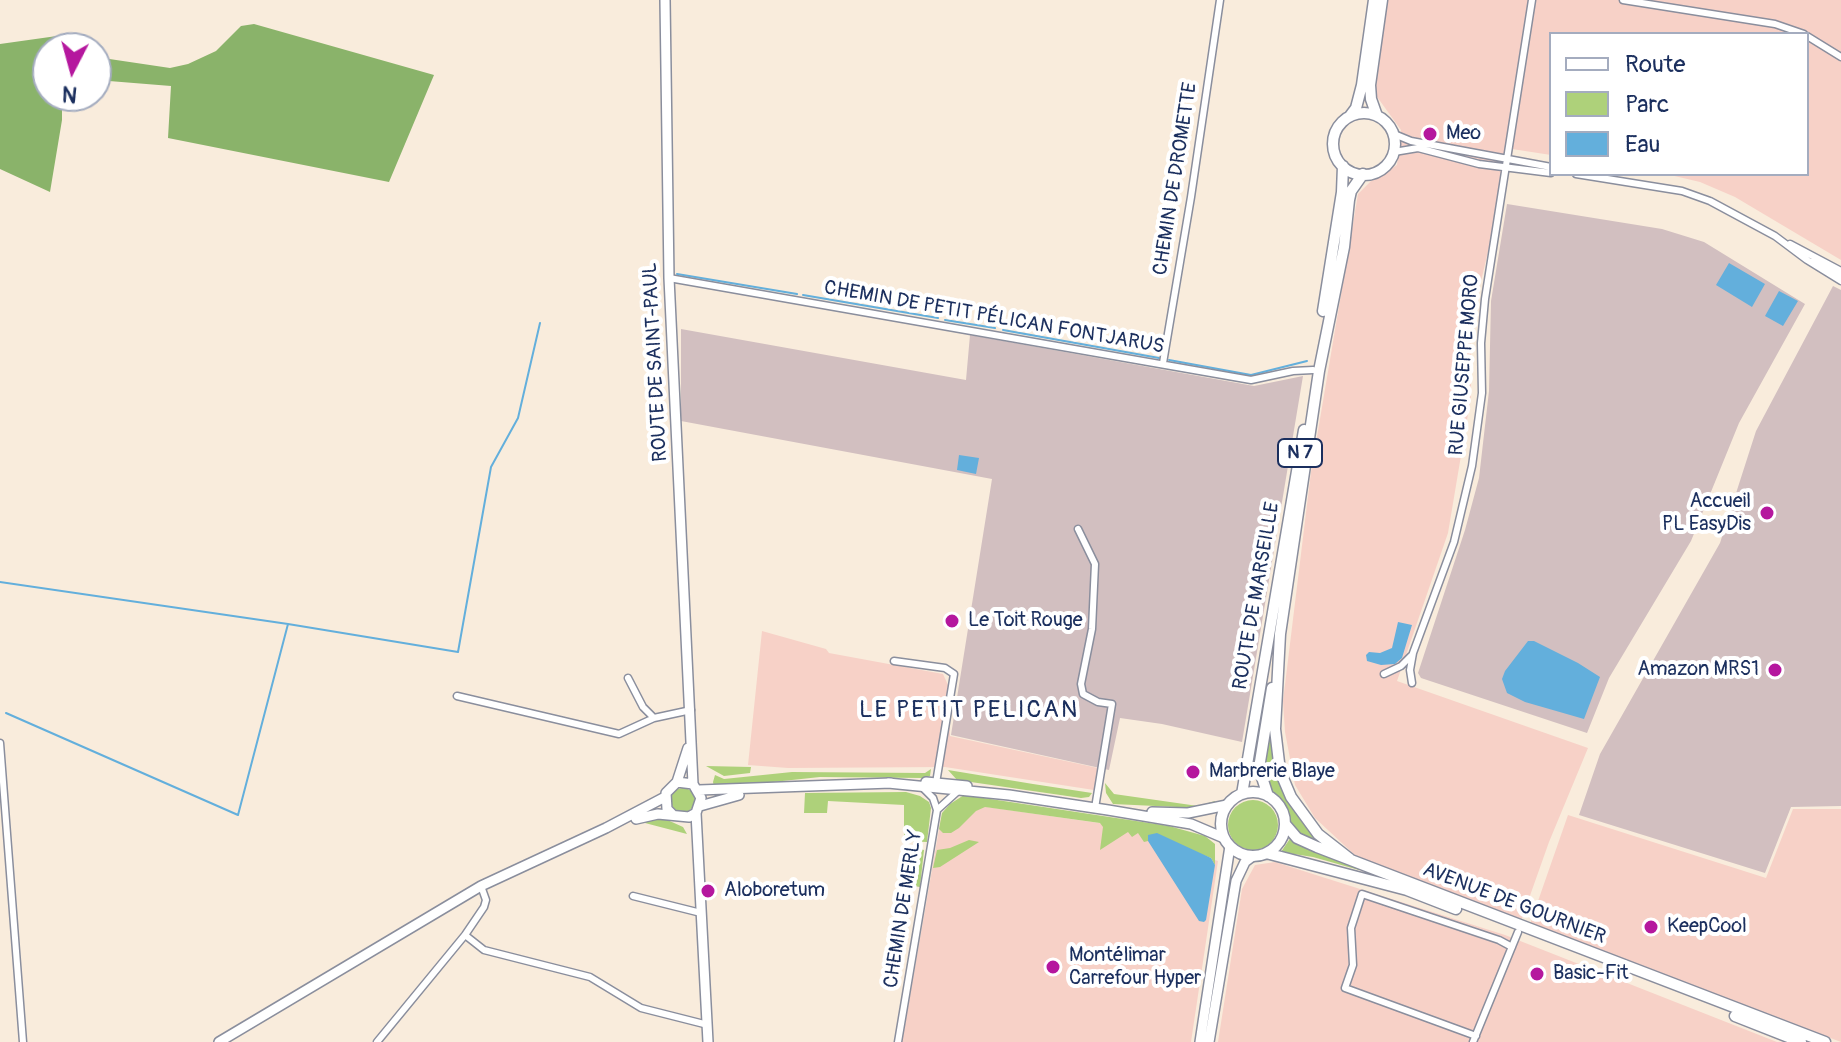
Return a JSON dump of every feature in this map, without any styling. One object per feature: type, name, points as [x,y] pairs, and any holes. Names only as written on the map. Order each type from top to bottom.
[{"type":"main road","name":"ROUTE DE SAINT-PAUL","points":[[665,0],[669,278],[692,721],[690,766],[696,787]]},
{"type":"main road","points":[[1350,116],[1359,113],[1377,116],[1387,123],[1394,134],[1394,152],[1383,168],[1374,173],[1363,174],[1343,166],[1336,155],[1334,136],[1356,108],[1374,0]]},
{"type":"main road","points":[[1377,116],[1370,85],[1382,0]]},
{"type":"main road","name":"ROUTE DE MARSEILLE","points":[[1242,794],[1342,192],[1343,166]]},
{"type":"main road","name":"ROUTE DE MARSEILLE","points":[[1279,646],[1319,371],[1344,247],[1349,200],[1351,191],[1363,174]]},
{"type":"main road","name":"N 7","points":[[1268,796],[1261,776],[1260,759],[1279,646]]},
{"type":"main road","name":"N 7","points":[[1279,646],[1275,729],[1280,771],[1291,797],[1307,821],[1350,859]]},
{"type":"main road","name":"ROUTE DE SAINT-PAUL","points":[[677,782],[688,748],[692,721]]},
{"type":"main road","points":[[219,1042],[481,886],[665,797],[677,782],[696,787],[758,790],[936,783],[972,786],[1009,795]]},
{"type":"main road","points":[[888,783],[1009,795],[1191,824],[1245,855],[1253,856],[1266,853],[1280,842],[1285,824],[1280,807],[1268,796],[1258,793],[1242,794],[1227,805],[1188,813],[1108,810]]},
{"type":"main road","points":[[696,787],[708,1042]]},
{"type":"main road","points":[[606,828],[645,816],[676,817],[758,790]]},
{"type":"main road","points":[[665,797],[667,809],[690,830],[697,851]]},
{"type":"main road","points":[[1200,1042],[1227,842],[1222,821],[1227,805]]},
{"type":"main road","name":"AVENUE DE GOURNIER","points":[[1285,824],[1297,838],[1825,1042]]},
{"type":"main road","name":"AVENUE DE GOURNIER","points":[[1266,853],[1407,890],[1801,1042]]},
{"type":"main road","points":[[1209,1042],[1233,892],[1245,862],[1253,856]]},
{"type":"main road","points":[[1314,864],[1320,862],[1360,873],[1371,867]]},
{"type":"street","name":"CHEMIN DE DROMETTE","points":[[1163,363],[1220,0]]},
{"type":"street","name":"RUE GIUSEPPE MORO","points":[[1412,683],[1410,670],[1413,653],[1454,542],[1472,466],[1482,393],[1481,343],[1485,299],[1532,0]]},
{"type":"street","points":[[1623,0],[1775,24],[1797,32]]},
{"type":"street","points":[[1700,12],[1702,0]]},
{"type":"street","points":[[1809,37],[1841,57]]},
{"type":"street","points":[[1394,134],[1411,141],[1505,163],[1549,170]]},
{"type":"street","points":[[1394,152],[1418,148],[1479,164],[1540,164],[1549,169]]},
{"type":"street","points":[[1588,176],[1682,191],[1726,208],[1837,274]]},
{"type":"street","points":[[1786,243],[1807,260],[1813,260],[1837,274]]},
{"type":"street","points":[[1837,274],[1841,257]]},
{"type":"street","name":"CHEMIN DE PETIT PÉLICAN FONTJARUS","points":[[669,278],[1251,380],[1313,370]]},
{"type":"street","points":[[1078,529],[1095,564],[1092,629],[1081,684],[1083,694],[1098,702],[1112,704],[1095,808]]},
{"type":"street","points":[[1384,674],[1401,666],[1413,653]]},
{"type":"street","points":[[894,661],[945,668],[954,674],[936,783]]},
{"type":"street","points":[[628,678],[643,707],[654,718]]},
{"type":"street","points":[[457,696],[619,734],[654,718],[691,710]]},
{"type":"street","points":[[0,743],[23,1042]]},
{"type":"street","points":[[923,788],[933,798],[937,810]]},
{"type":"street","name":"CHEMIN DE MERLY","points":[[898,1042],[937,810],[958,791]]},
{"type":"street","points":[[377,1042],[465,935],[484,907],[486,900],[481,886]]},
{"type":"street","points":[[1512,947],[1362,894],[1351,928],[1353,965],[1345,988],[1474,1039],[1512,947],[1518,932]]},
{"type":"street","points":[[633,896],[701,913]]},
{"type":"street","points":[[465,935],[484,950],[590,977],[641,1008],[708,1025]]},
{"type":"shaded area","points":[[1387,0],[1841,0],[1841,260],[1735,197],[1700,182],[1674,176],[1809,176],[1809,32],[1549,32],[1549,155],[1512,149],[1471,324],[1471,396],[1448,533],[1397,681],[1588,748],[1549,842],[1521,921],[1358,858],[1315,818],[1295,785],[1285,732],[1283,701],[1311,472],[1358,194],[1371,181],[1397,165],[1401,130],[1375,94]]},
{"type":"shaded area","points":[[1507,204],[1662,229],[1704,242],[1805,304],[1739,423],[1691,541],[1609,678],[1587,733],[1421,678],[1418,673],[1479,478],[1489,391],[1491,301]]},
{"type":"shaded area","points":[[1833,286],[1841,290],[1841,806],[1791,807],[1765,873],[1579,815],[1600,754],[1720,543],[1756,431]]},
{"type":"shaded area","points":[[681,329],[966,380],[970,335],[1254,386],[1303,376],[1242,742],[1120,718],[1109,770],[951,735],[992,479],[681,421]]},
{"type":"shaded area","points":[[762,631],[826,649],[829,653],[943,674],[948,685],[950,736],[1098,768],[1094,790],[945,767],[788,768],[748,765]]},
{"type":"shaded area","points":[[959,803],[1148,830],[1182,849],[1218,861],[1191,1042],[902,1042],[941,818],[946,809]]},
{"type":"shaded area","points":[[1793,809],[1841,809],[1841,1042],[1530,924],[1568,815],[1766,878]]},
{"type":"shaded area","points":[[1275,862],[1505,935],[1777,1042],[1218,1042],[1242,889],[1255,865]]},
{"type":"green space","points":[[254,24],[434,75],[389,182],[168,138],[171,86],[112,81],[112,59],[170,68],[188,64],[216,51],[241,26]]},
{"type":"green space","points":[[32,40],[32,112],[62,112],[50,192],[0,169],[0,44]]},
{"type":"green space","points":[[1273,697],[1271,729],[1295,810],[1330,850],[1302,838],[1291,827],[1283,804],[1268,788],[1263,765]]},
{"type":"green space","points":[[706,766],[751,767],[750,773],[724,776]]},
{"type":"green space","points":[[931,769],[930,776],[923,778],[820,777],[726,787],[714,787],[713,782],[715,775],[724,779],[792,772],[925,773]]},
{"type":"green space","points":[[948,770],[1092,793],[1089,797],[1081,798],[957,780]]},
{"type":"green space","points":[[1105,783],[1114,794],[1198,806],[1215,803],[1198,808],[1113,804],[1106,793]]},
{"type":"green space","points":[[683,788],[691,792],[695,800],[691,808],[683,812],[675,808],[671,800],[675,792]]},
{"type":"green space","points":[[906,792],[929,802],[927,842],[904,841],[904,805],[828,801],[827,813],[804,813],[805,793]]},
{"type":"green space","points":[[964,795],[1169,826],[1205,836],[1215,844],[1215,865],[1211,858],[1149,835],[1148,841],[1144,842],[1138,833],[1132,837],[1128,832],[1100,850],[1103,827],[1100,823],[985,807],[951,833],[943,833],[939,829],[942,813]]},
{"type":"green space","points":[[1253,800],[1271,807],[1278,825],[1271,843],[1253,850],[1235,843],[1228,825],[1235,807]]},
{"type":"green space","points":[[663,818],[683,827],[687,834],[645,823],[647,819]]},
{"type":"green space","points":[[1291,837],[1361,867],[1359,870],[1281,852]]},
{"type":"green space","points":[[969,840],[979,842],[940,867],[933,868],[937,850]]},
{"type":"green space","points":[[917,848],[924,850],[920,887],[913,886]]},
{"type":"water","points":[[1729,263],[1765,284],[1752,307],[1716,285]]},
{"type":"water","points":[[1779,291],[1798,301],[1783,326],[1765,316]]},
{"type":"water","points":[[959,455],[979,458],[976,474],[957,470]]},
{"type":"water","points":[[1398,622],[1412,625],[1402,658],[1395,664],[1381,665],[1367,661],[1369,652],[1380,653],[1392,648]]},
{"type":"water","points":[[1528,641],[1534,641],[1578,663],[1600,677],[1584,719],[1525,702],[1507,693],[1502,679],[1505,671]]},
{"type":"water","points":[[1157,833],[1211,858],[1215,865],[1204,922],[1199,921],[1148,841],[1148,835]]},
{"type":"waterway","points":[[677,274],[797,294]]},
{"type":"waterway","points":[[803,295],[938,318]]},
{"type":"waterway","points":[[945,320],[995,328]]},
{"type":"waterway","points":[[6,713],[238,815],[288,624],[458,652],[491,467],[518,418],[540,323]]},
{"type":"waterway","points":[[1003,330],[1159,358]]},
{"type":"waterway","points":[[1169,360],[1251,375],[1307,361]]},
{"type":"waterway","points":[[0,582],[288,624]]},
{"type":"place","name":"Meo","points":[[1430,134]]},
{"type":"place","name":"Accueil PL EasyDis","points":[[1767,513]]},
{"type":"place","name":"Le Toit Rouge","points":[[952,621]]},
{"type":"place","name":"Amazon MRS1","points":[[1775,670]]},
{"type":"place","name":"Marbrerie Blaye","points":[[1193,772]]},
{"type":"place","name":"Aloboretum","points":[[708,891]]},
{"type":"place","name":"KeepCool","points":[[1651,927]]},
{"type":"place","name":"Montélimar Carrefour Hyper","points":[[1053,967]]},
{"type":"place","name":"Basic-Fit","points":[[1537,974]]},
{"type":"district","name":"LE PETIT PELICAN","points":[[969,711]]}]
